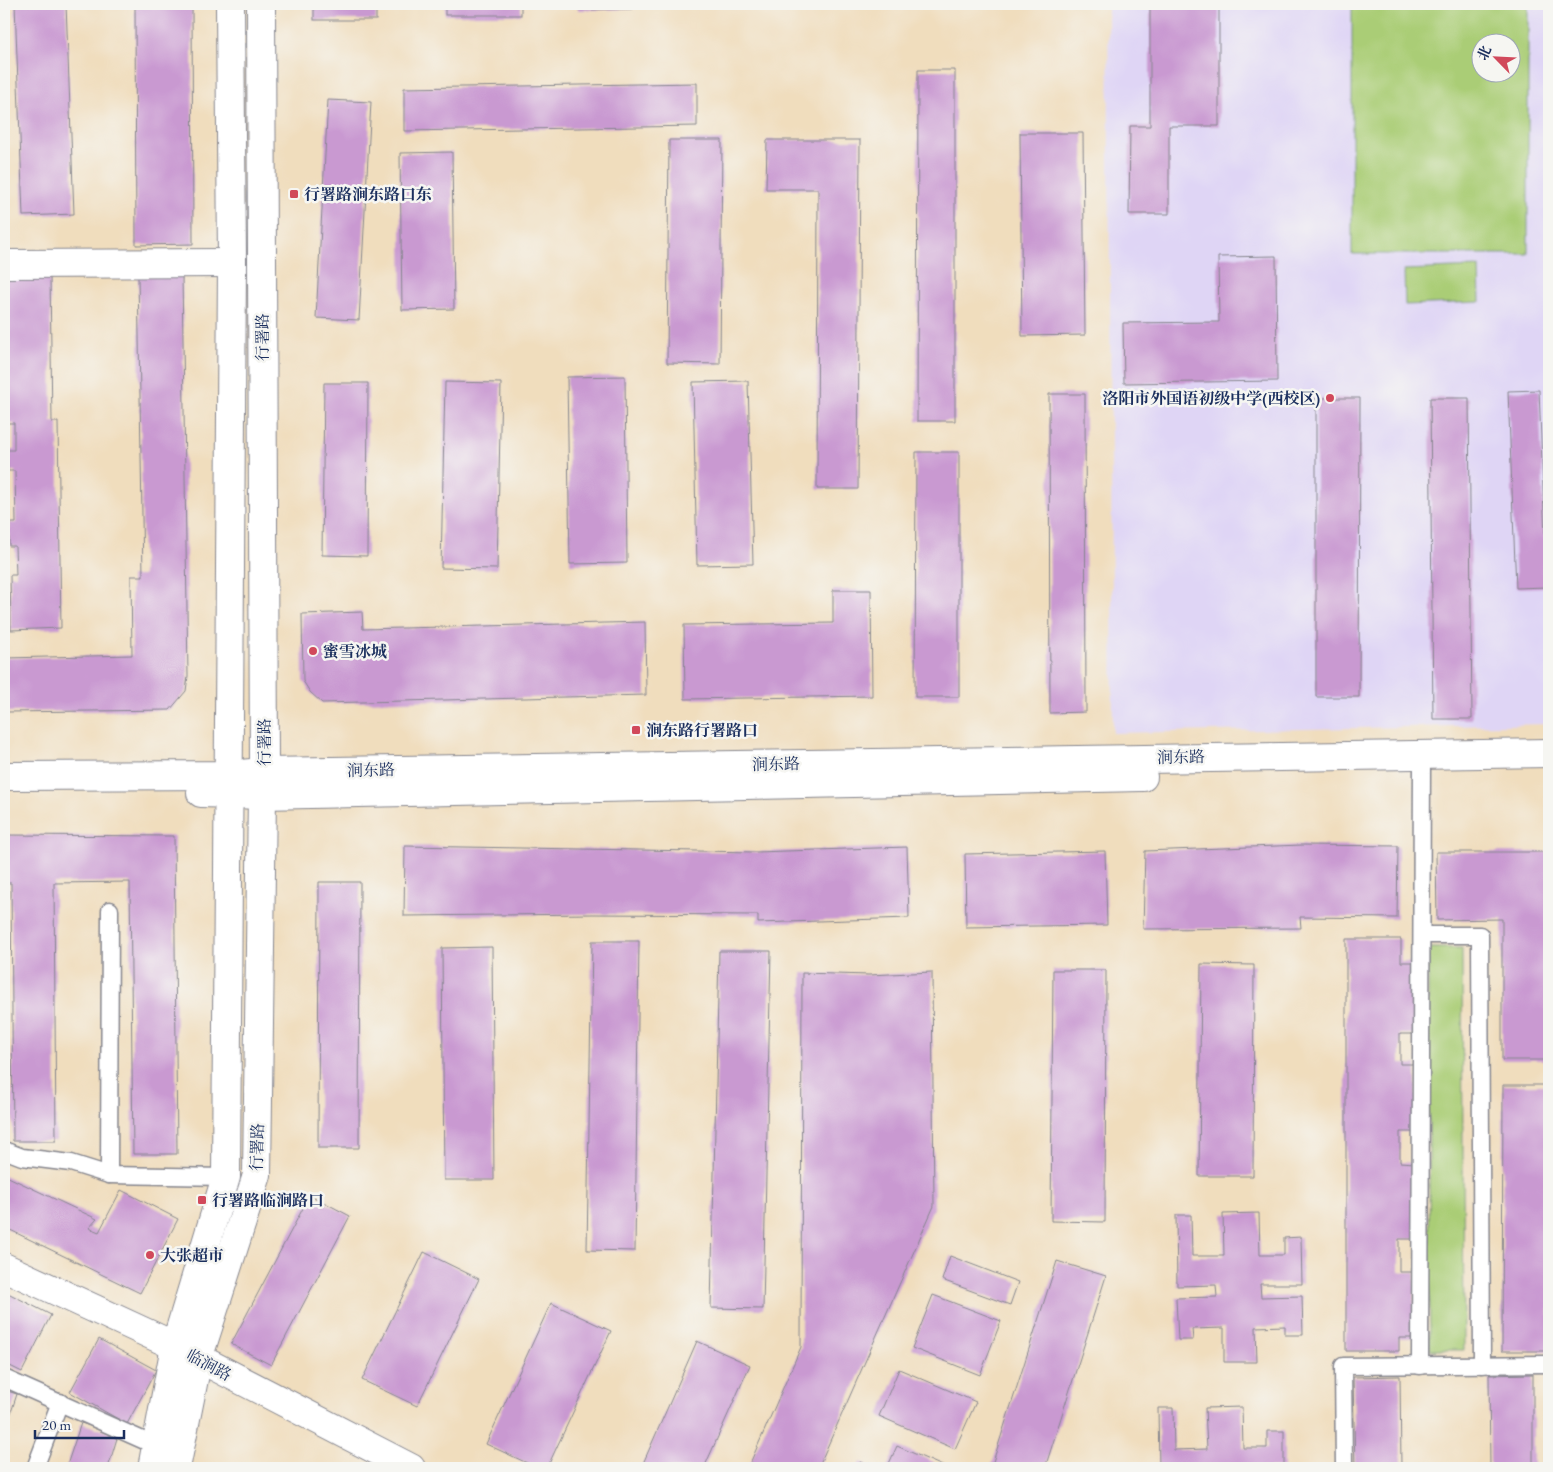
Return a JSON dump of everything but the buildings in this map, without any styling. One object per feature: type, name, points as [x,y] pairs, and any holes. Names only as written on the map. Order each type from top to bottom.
[{"type":"street","name":"行署路","points":[[154,1457],[175,1346],[226,1177],[232,263],[230,4]]},
{"type":"street","name":"行署路","points":[[176,1468],[198,1360],[257,1175],[263,783],[261,4]]},
{"type":"street","points":[[4,264],[232,263]]},
{"type":"street","name":"涧东路","points":[[4,794],[263,783],[1422,763],[1549,753]]},
{"type":"street","name":"涧东路","points":[[1422,763],[1549,770]]},
{"type":"street","name":"涧东路","points":[[4,776],[229,784]]},
{"type":"street","name":"临涧路","points":[[4,1267],[175,1346],[198,1360],[410,1468]]},
{"type":"lane","points":[[1420,1366],[1422,763]]},
{"type":"lane","points":[[108,1175],[110,910]]},
{"type":"lane","points":[[1422,935],[1480,935],[1482,1365]]},
{"type":"lane","points":[[4,1150],[22,1157],[71,1162],[108,1175],[226,1177]]},
{"type":"lane","points":[[1344,1468],[1343,1366],[1549,1364]]},
{"type":"lane","points":[[4,1378],[60,1402],[154,1457]]},
{"type":"lane","points":[[35,1468],[60,1402]]},
{"type":"shaded area","name":"洛阳市外国语初级中学(西校区)","points":[[1108,4],[1549,4],[1549,724],[1113,733]]},
{"type":"green space","points":[[1352,4],[1528,4],[1528,254],[1352,254]]},
{"type":"green space","points":[[1479,267],[1480,302],[1405,305],[1404,270]]},
{"type":"green space","points":[[1428,948],[1462,948],[1464,1350],[1430,1350]]},
{"type":"place","name":"行署路涧东路口东","points":[[294,194]]},
{"type":"place","name":"洛阳市外国语初级中学(西校区)","points":[[1330,398]]},
{"type":"place","name":"蜜雪冰城","points":[[313,651]]},
{"type":"place","name":"涧东路行署路口","points":[[636,730]]},
{"type":"place","name":"行署路临涧路口","points":[[202,1200]]},
{"type":"place","name":"大张超市","points":[[150,1255]]}]
